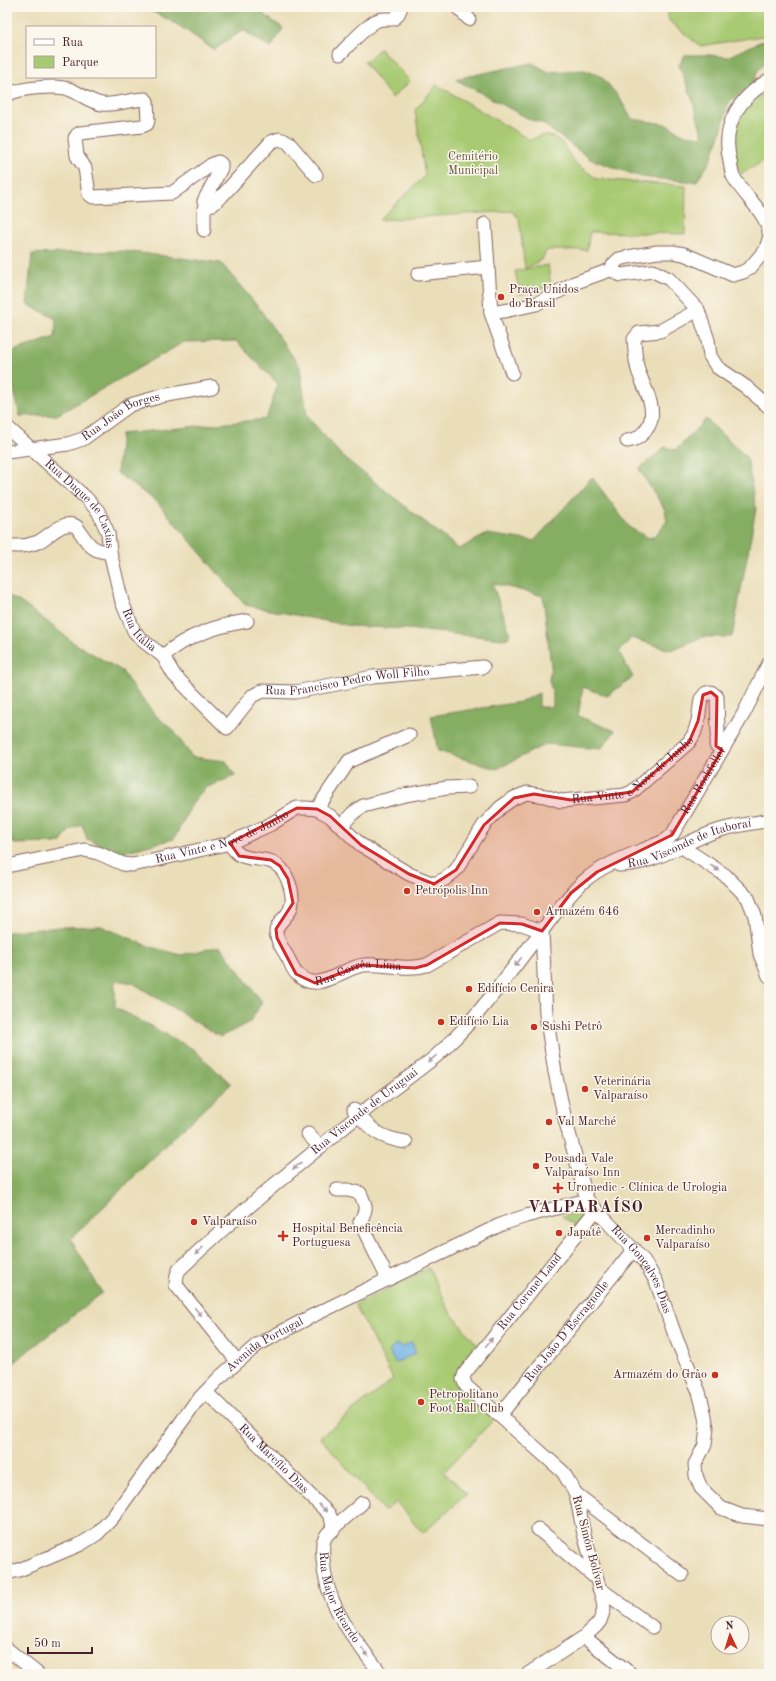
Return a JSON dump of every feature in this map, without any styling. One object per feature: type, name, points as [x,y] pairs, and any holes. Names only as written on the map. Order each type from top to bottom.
[{"type":"street","points":[[340,54],[376,21],[394,19],[399,14],[401,7]]},
{"type":"street","points":[[458,7],[469,19]]},
{"type":"street","points":[[769,80],[757,87],[745,98],[734,115],[727,135],[728,153],[733,176],[753,205],[762,215],[768,226],[769,232]]},
{"type":"street","points":[[7,95],[16,92],[53,87],[69,89],[95,102],[104,104],[140,99],[147,101],[147,124],[142,126],[76,135],[75,138],[79,161],[84,168],[89,194],[93,197],[172,193],[211,165],[218,162],[221,164],[222,168],[206,196],[204,201],[207,205]]},
{"type":"street","points":[[207,205],[213,204],[221,197],[271,142],[279,139],[288,142],[316,175]]},
{"type":"street","points":[[204,230],[204,211],[207,205]]},
{"type":"street","points":[[485,224],[490,313],[512,373]]},
{"type":"street","points":[[613,269],[613,265],[619,259],[657,252],[673,252],[684,254],[733,275],[750,268],[766,249],[769,239]]},
{"type":"street","points":[[418,274],[488,267]]},
{"type":"street","points":[[490,313],[536,304],[574,283],[613,269]]},
{"type":"street","points":[[613,269],[616,273],[621,274],[653,271],[669,279],[698,310],[708,340],[710,356],[717,367],[746,387],[769,407]]},
{"type":"street","points":[[627,441],[635,440],[641,436],[652,421],[652,408],[637,368],[635,336],[639,333],[660,332],[698,310]]},
{"type":"street","name":"Rua João Borges","points":[[7,452],[68,444],[83,439],[130,405],[162,396],[212,388]]},
{"type":"street","name":"Rua Duque de Caxias","points":[[7,427],[85,497],[98,511],[108,532],[110,552],[94,550],[74,525],[69,524],[37,543],[20,546],[7,545]]},
{"type":"street","name":"Rua Itália","points":[[110,552],[122,602],[134,631],[142,640],[163,656],[174,675],[227,728]]},
{"type":"street","points":[[163,656],[181,643],[208,630],[247,621]]},
{"type":"street","name":"Rua Rockfeller","points":[[609,866],[659,844],[672,835],[722,750],[769,663]]},
{"type":"street","name":"Rua Francisco Pedro Woll Filho","points":[[227,728],[252,696],[262,691],[295,692],[373,677],[483,667]]},
{"type":"street","name":"Rua Vinte e Nove de Junho","points":[[7,866],[84,850],[98,853],[123,864],[132,865],[230,843],[271,824],[297,808],[317,809],[330,816],[361,845],[409,874],[434,884],[445,879],[456,870],[484,825],[500,807],[514,798],[527,793],[560,801],[625,795],[632,792],[689,742],[694,734],[698,721],[701,699],[706,693],[711,692],[717,697],[718,733],[716,745],[722,750]]},
{"type":"street","points":[[317,809],[349,761],[408,735]]},
{"type":"street","points":[[341,826],[353,813],[363,806],[406,795],[469,787]]},
{"type":"street","name":"Rua Visconde de Itaboraí","points":[[542,931],[572,893],[597,872],[609,866],[629,865],[642,862],[666,855],[717,831],[769,820]]},
{"type":"street","name":"Rua Corrêa Lima","points":[[230,843],[233,850],[239,856],[271,860],[280,866],[288,879],[293,902],[289,912],[276,929],[276,938],[296,974],[311,982],[315,983],[330,980],[348,969],[362,965],[379,964],[415,968],[427,965],[500,923],[522,924],[542,931]]},
{"type":"street","points":[[682,847],[725,875],[748,898],[755,916],[760,954],[769,976]]},
{"type":"street","name":"Rua Visconde de Uruguai","points":[[237,1361],[176,1285],[179,1270],[320,1147],[356,1113],[434,1057],[460,1032],[542,931]]},
{"type":"street","name":"Rua Gonçalves Dias","points":[[542,931],[546,1014],[549,1036],[564,1115],[587,1200],[634,1249],[644,1261],[656,1281],[676,1338],[701,1400],[707,1427],[705,1445],[695,1464],[696,1476],[701,1488],[721,1508],[742,1516],[769,1519]]},
{"type":"street","points":[[356,1113],[372,1130],[385,1138],[406,1142]]},
{"type":"street","points":[[308,1134],[320,1147]]},
{"type":"street","points":[[337,1190],[348,1190],[360,1193],[365,1205],[365,1212],[360,1222],[388,1279]]},
{"type":"street","name":"Avenida Portugal","points":[[7,1573],[19,1570],[81,1544],[97,1534],[113,1517],[166,1446],[179,1426],[206,1392],[237,1361],[257,1345],[502,1224],[587,1200]]},
{"type":"street","name":"Rua Coronel Land","points":[[465,1373],[596,1210]]},
{"type":"street","name":"Rua João D´Escragnolle","points":[[500,1415],[634,1249]]},
{"type":"street","name":"Rua Simón Bolívar","points":[[465,1373],[463,1379],[466,1386],[563,1472],[576,1494],[603,1601],[602,1615],[596,1626],[584,1637],[528,1674]]},
{"type":"street","name":"Rua Marcílio Dias","points":[[206,1392],[329,1514],[332,1521],[333,1530]]},
{"type":"street","points":[[576,1494],[682,1575]]},
{"type":"street","name":"Rua Major Ricardo","points":[[362,1503],[326,1536],[323,1544],[326,1577],[332,1602],[344,1623],[381,1674]]},
{"type":"street","points":[[538,1529],[598,1583],[652,1627]]},
{"type":"street","points":[[584,1637],[631,1674]]},
{"type":"street","points":[[7,1649],[38,1674]]},
{"type":"highlighted area","points":[[711,692],[717,697],[716,746],[722,750],[672,835],[597,872],[571,893],[542,931],[522,924],[500,923],[427,965],[415,968],[362,965],[315,983],[296,974],[277,938],[276,929],[293,903],[288,879],[280,866],[271,860],[239,856],[230,843],[297,808],[317,809],[330,816],[361,845],[409,874],[434,884],[456,870],[484,825],[514,798],[534,794],[571,800],[632,792],[689,742],[698,721],[703,695]]},
{"type":"green space","points":[[138,7],[253,7],[283,28],[271,48],[243,30],[214,50],[168,20],[149,10]]},
{"type":"green space","points":[[666,7],[769,7],[769,41],[763,36],[700,46],[669,21]]},
{"type":"green space","points":[[764,40],[769,43],[769,61],[758,70],[753,84],[729,102],[720,135],[710,162],[696,182],[641,177],[590,159],[542,123],[531,120],[455,79],[532,63],[549,72],[584,70],[601,76],[618,96],[632,119],[665,124],[685,135],[703,137],[693,101],[679,65],[685,55],[727,57]]},
{"type":"green space","points":[[380,49],[410,81],[392,98],[364,62]]},
{"type":"green space","name":"Cemitério Municipal","points":[[437,85],[530,140],[543,135],[554,137],[562,143],[575,163],[597,179],[686,186],[685,234],[590,232],[587,250],[547,250],[542,259],[525,269],[519,218],[511,211],[379,220],[425,176],[415,110]]},
{"type":"green space","points":[[769,88],[769,158],[741,174],[736,161],[734,149],[734,137],[737,125],[742,115],[750,105],[758,96]]},
{"type":"green space","points":[[124,251],[221,263],[259,308],[300,367],[307,416],[342,456],[459,549],[487,534],[534,541],[592,477],[630,528],[649,538],[655,536],[667,521],[665,510],[639,469],[665,447],[676,450],[706,419],[747,458],[756,509],[732,637],[702,637],[671,650],[631,638],[619,652],[633,677],[607,696],[583,687],[578,716],[615,731],[601,749],[546,744],[497,769],[438,751],[431,716],[520,702],[539,693],[539,707],[553,707],[553,695],[549,680],[551,666],[543,596],[492,583],[510,633],[508,638],[503,639],[407,629],[351,626],[245,605],[157,502],[117,473],[121,434],[266,419],[278,384],[236,341],[184,342],[57,415],[20,416],[7,360],[7,353],[55,337],[56,319],[27,304],[32,254]]},
{"type":"green space","points":[[548,265],[551,286],[520,294],[515,271]]},
{"type":"green space","points":[[7,595],[41,617],[74,643],[122,671],[155,715],[174,731],[192,757],[226,761],[235,776],[205,788],[193,802],[174,839],[119,853],[87,839],[82,825],[70,830],[60,843],[15,844],[7,837]]},
{"type":"green space","points":[[101,926],[151,947],[181,955],[220,946],[262,1002],[250,1022],[220,1037],[133,983],[115,980],[115,1007],[193,1049],[231,1084],[180,1131],[71,1239],[102,1293],[7,1369],[7,932],[60,927]]},
{"type":"green space","points":[[582,1211],[586,1213],[575,1226],[562,1216]]},
{"type":"green space","name":"Petropolitano Foot Ball Club","points":[[429,1268],[450,1312],[479,1347],[461,1369],[496,1417],[444,1472],[467,1494],[423,1533],[396,1502],[384,1511],[320,1437],[393,1379],[355,1305]]},
{"type":"water","points":[[412,1342],[416,1353],[395,1363],[389,1351],[397,1344],[402,1347]]},
{"type":"place","name":"Praça Unidos do Brasil","points":[[501,297]]},
{"type":"place","name":"Petrópolis Inn","points":[[407,891]]},
{"type":"place","name":"Armazém 646","points":[[537,912]]},
{"type":"place","name":"Edifício Cenira","points":[[469,989]]},
{"type":"place","name":"Edifício Lia","points":[[441,1022]]},
{"type":"place","name":"Sushi Petrô","points":[[534,1027]]},
{"type":"place","name":"Veterinária Valparaíso","points":[[585,1089]]},
{"type":"place","name":"Val Marché","points":[[549,1122]]},
{"type":"place","name":"Pousada Vale Valparaíso Inn","points":[[536,1166]]},
{"type":"place","name":"Uromedic - Clínica de Urologia","points":[[558,1188]]},
{"type":"place","name":"Valparaíso","points":[[194,1222]]},
{"type":"place","name":"Japatê","points":[[559,1233]]},
{"type":"place","name":"Hospital Beneficência Portuguesa","points":[[283,1236]]},
{"type":"place","name":"Mercadinho Valparaíso","points":[[647,1238]]},
{"type":"place","name":"Armazém do Grão","points":[[715,1375]]},
{"type":"place","name":"Petropolitano Foot Ball Club","points":[[421,1402]]},
{"type":"district","name":"VALPARAÍSO","points":[[586,1208]]}]
